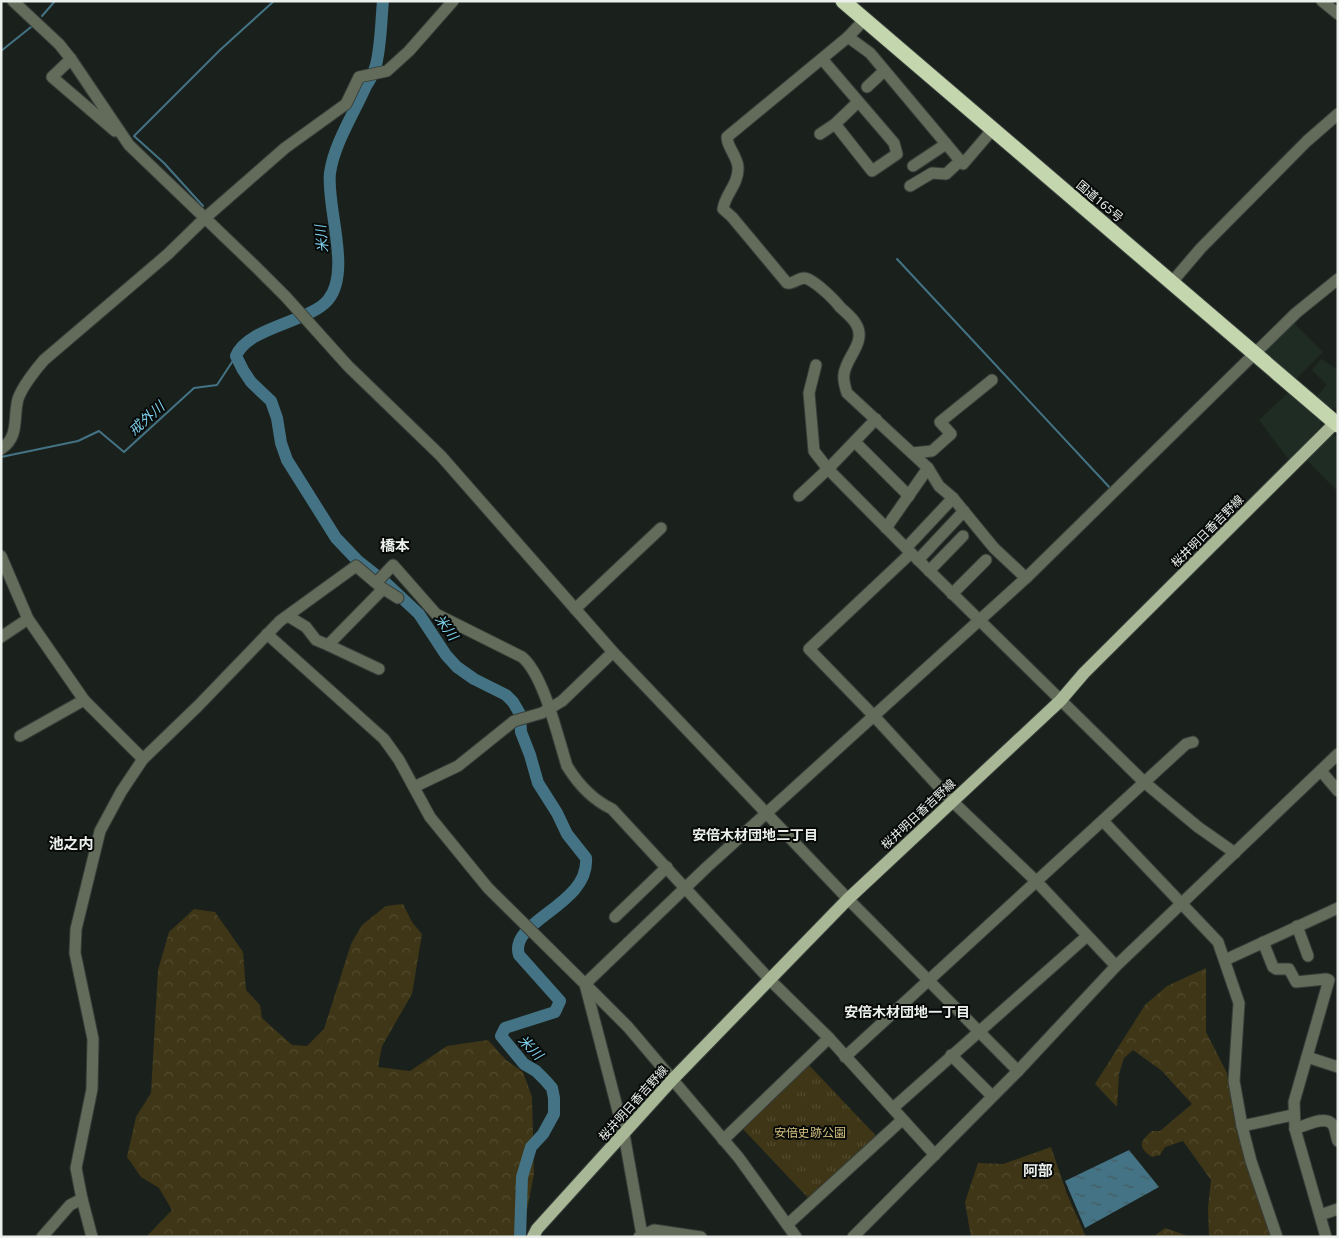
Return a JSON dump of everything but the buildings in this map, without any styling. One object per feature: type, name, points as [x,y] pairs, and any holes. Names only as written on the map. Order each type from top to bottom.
[{"type":"highway","name":"国道165号","points":[[843,1],[1337,423]]},
{"type":"main road","name":"桜井明日香吉野線","points":[[533,1237],[537,1230],[673,1079],[848,899],[1060,701],[1084,673],[1337,423]]},
{"type":"street","points":[[13,1],[59,44],[129,145]]},
{"type":"street","points":[[1,449],[6,446],[14,431],[18,399],[33,372],[44,360],[168,254],[205,218],[284,148],[346,104],[359,78],[388,71],[409,51],[453,1]]},
{"type":"street","points":[[1322,1],[1338,14]]},
{"type":"street","points":[[864,20],[848,37],[727,137],[727,142],[736,157],[738,168],[736,181],[723,209],[732,217],[787,283],[791,284],[800,278],[808,279],[834,300],[856,323],[859,334],[858,341],[845,367],[844,382],[847,393],[928,468],[939,486],[953,498],[994,548],[1026,578]]},
{"type":"street","points":[[848,37],[870,53],[963,164],[993,130]]},
{"type":"street","points":[[71,59],[52,77],[129,145],[205,218],[299,311],[348,366],[441,456],[614,652],[848,899],[1018,1071]]},
{"type":"street","points":[[822,59],[894,143],[897,154],[872,171],[835,124]]},
{"type":"street","points":[[867,87],[884,71]]},
{"type":"street","points":[[820,134],[835,124],[858,102]]},
{"type":"street","points":[[1172,282],[1208,241],[1307,141],[1338,114]]},
{"type":"street","points":[[913,166],[946,144]]},
{"type":"street","points":[[910,186],[932,173],[946,174],[960,161]]},
{"type":"street","points":[[585,984],[686,887],[768,814],[873,715],[1026,578],[1296,313],[1338,279]]},
{"type":"street","points":[[816,365],[809,393],[814,451],[828,469],[1060,701],[1144,782],[1198,827],[1235,852]]},
{"type":"street","points":[[912,454],[932,451],[951,434],[940,422],[992,380]]},
{"type":"street","points":[[800,496],[876,420]]},
{"type":"street","points":[[854,442],[908,496]]},
{"type":"street","points":[[886,528],[928,468]]},
{"type":"street","points":[[912,554],[953,498]]},
{"type":"street","points":[[964,511],[912,554],[809,649],[952,801],[1037,882],[1116,966]]},
{"type":"street","points":[[575,609],[661,528]]},
{"type":"street","points":[[929,571],[963,536]]},
{"type":"street","points":[[1,556],[28,619],[84,700],[143,759]]},
{"type":"street","points":[[952,594],[986,560]]},
{"type":"street","points":[[328,644],[379,586],[393,565],[436,614],[522,657],[530,663],[549,710],[567,766],[574,778],[598,803],[612,809],[770,980],[829,1038],[935,1155]]},
{"type":"street","points":[[92,1237],[76,1168],[92,1089],[93,1039],[75,953],[76,930],[100,831],[121,792],[143,759],[280,622],[356,566],[379,586],[398,598]]},
{"type":"street","points":[[288,616],[306,627],[316,640],[379,669]]},
{"type":"street","points":[[1,637],[28,619]]},
{"type":"street","points":[[267,634],[384,739],[399,760],[430,817],[488,888],[628,1027],[739,1158],[796,1237]]},
{"type":"street","points":[[414,787],[458,766],[514,721],[549,710],[562,701],[614,652]]},
{"type":"street","points":[[20,736],[84,700]]},
{"type":"street","points":[[846,1057],[1144,782],[1186,744],[1193,742]]},
{"type":"street","points":[[853,1237],[1018,1071],[1116,966],[1338,754]]},
{"type":"street","points":[[1321,771],[1338,790]]},
{"type":"street","points":[[1103,821],[1218,942],[1239,1004],[1234,1081],[1242,1126],[1251,1161],[1277,1237]]},
{"type":"street","points":[[615,917],[667,867]]},
{"type":"street","points":[[1225,960],[1338,908]]},
{"type":"street","points":[[1297,926],[1308,956]]},
{"type":"street","points":[[893,1108],[1087,936]]},
{"type":"street","points":[[1264,942],[1274,967],[1276,969],[1289,969],[1296,982],[1329,980],[1294,1102],[1293,1115],[1295,1129],[1326,1237]]},
{"type":"street","points":[[585,984],[624,1134],[640,1236],[654,1230],[701,1237]]},
{"type":"street","points":[[723,1140],[829,1038]]},
{"type":"street","points":[[951,1055],[992,1096]]},
{"type":"street","points":[[1307,1057],[1338,1067]]},
{"type":"street","points":[[1242,1126],[1293,1115]]},
{"type":"street","points":[[788,1224],[902,1120]]},
{"type":"street","points":[[1295,1129],[1323,1120],[1333,1126],[1338,1141]]},
{"type":"street","points":[[42,1237],[70,1205],[82,1199]]},
{"type":"street","points":[[1320,1215],[1338,1209]]},
{"type":"shaded area","points":[[1292,321],[1323,352],[1294,381],[1262,353]]},
{"type":"shaded area","points":[[1321,359],[1338,370],[1338,409],[1327,408],[1316,397],[1327,385],[1312,370]]},
{"type":"shaded area","points":[[1290,391],[1320,417],[1321,426],[1289,460],[1259,420]]},
{"type":"shaded area","points":[[1337,435],[1338,488],[1336,490],[1307,460],[1329,437]]},
{"type":"green space","points":[[403,904],[412,922],[422,934],[412,994],[382,1046],[378,1067],[410,1071],[447,1046],[488,1040],[506,1060],[523,1072],[532,1097],[534,1174],[525,1220],[516,1237],[146,1237],[172,1210],[159,1188],[141,1177],[127,1157],[136,1117],[151,1093],[158,970],[169,932],[194,909],[215,912],[243,952],[246,990],[260,1005],[262,1018],[292,1045],[307,1046],[324,1029],[351,944],[362,925],[386,906]]},
{"type":"green space","points":[[1206,968],[1206,1032],[1227,1073],[1232,1096],[1274,1237],[1209,1237],[1208,1208],[1211,1180],[1183,1141],[1165,1147],[1160,1155],[1152,1157],[1144,1150],[1142,1147],[1143,1141],[1152,1131],[1160,1131],[1192,1104],[1162,1071],[1133,1050],[1124,1058],[1119,1074],[1117,1107],[1095,1084],[1145,1005],[1167,986]]},
{"type":"green space","name":"安倍史跡公園","points":[[807,1063],[879,1139],[811,1201],[740,1126]]},
{"type":"green space","points":[[1051,1147],[1067,1194],[1086,1237],[971,1237],[965,1202],[978,1163],[1003,1164]]},
{"type":"green space","points":[[1165,1228],[1191,1237],[1153,1237]]},
{"type":"water","points":[[1129,1150],[1159,1187],[1085,1228],[1065,1181]]},
{"type":"waterway","points":[[42,16],[55,1]]},
{"type":"waterway","points":[[203,206],[164,163],[134,136],[220,50],[274,1]]},
{"type":"waterway","name":"米川","points":[[383,1],[376,65],[340,140],[330,173],[331,203],[338,256],[338,273],[335,288],[328,300],[319,308],[252,338],[242,346],[236,356],[251,382],[271,401],[287,460],[336,538],[358,561],[386,583],[419,614],[446,655],[457,667],[474,679],[506,695],[513,702],[520,714],[521,732],[538,783],[557,813],[567,834],[586,858],[584,874],[576,888],[525,932],[519,943],[519,955],[560,1001],[555,1012],[505,1028],[501,1036],[524,1064],[536,1071],[552,1088],[554,1098],[554,1114],[543,1134],[531,1147],[522,1177],[520,1237]]},
{"type":"waterway","points":[[1,51],[31,27]]},
{"type":"waterway","points":[[897,259],[1111,489]]},
{"type":"waterway","name":"戒外川","points":[[1,457],[78,441],[99,431],[124,452],[194,388],[217,385],[236,356]]},
{"type":"district","name":"橋本","points":[[395,545]]},
{"type":"district","name":"安倍木材団地二丁目","points":[[755,834]]},
{"type":"district","name":"池之内","points":[[71,843]]},
{"type":"district","name":"安倍木材団地一丁目","points":[[907,1011]]},
{"type":"district","name":"阿部","points":[[1038,1170]]}]
